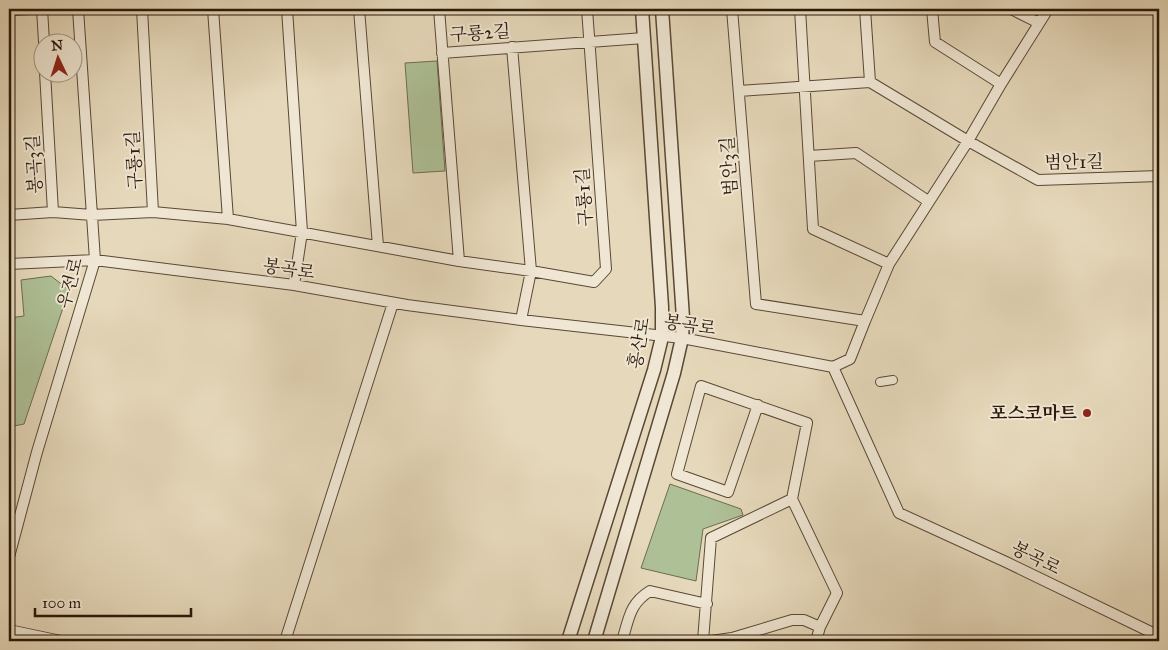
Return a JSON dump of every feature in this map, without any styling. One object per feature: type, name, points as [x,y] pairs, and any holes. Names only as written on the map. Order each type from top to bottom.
[{"type":"street","points":[[9,10],[32,9]]},
{"type":"street","points":[[42,9],[43,32]]},
{"type":"street","name":"우전로","points":[[9,557],[37,452],[95,260],[78,9]]},
{"type":"street","name":"구룡1길","points":[[142,9],[153,212]]},
{"type":"street","points":[[214,9],[228,219]]},
{"type":"street","points":[[287,9],[302,232],[294,285]]},
{"type":"street","points":[[359,9],[378,246]]},
{"type":"street","name":"구룡2길","points":[[439,9],[442,53],[644,38]]},
{"type":"street","points":[[587,9],[590,42]]},
{"type":"street","name":"홍산로","points":[[568,641],[654,370],[662,337],[662,286],[642,9]]},
{"type":"street","points":[[594,641],[674,373],[682,338],[683,318],[662,9]]},
{"type":"street","name":"범안3길","points":[[732,9],[756,304],[865,321]]},
{"type":"street","points":[[800,9],[813,229],[889,264]]},
{"type":"street","points":[[865,9],[870,82]]},
{"type":"street","points":[[932,9],[935,42],[1001,84]]},
{"type":"street","points":[[1011,9],[1039,23]]},
{"type":"street","points":[[833,367],[850,359],[889,264],[968,141],[1048,9]]},
{"type":"street","name":"구룡1길","points":[[92,215],[153,212],[228,219],[459,261],[594,282],[606,269],[590,42]]},
{"type":"street","points":[[512,47],[531,271],[521,320]]},
{"type":"street","points":[[442,53],[459,261]]},
{"type":"street","name":"봉곡3길","points":[[46,82],[53,212]]},
{"type":"street","points":[[739,91],[870,82],[968,141]]},
{"type":"street","name":"범안1길","points":[[968,141],[1038,180],[1159,176]]},
{"type":"street","points":[[809,156],[856,153],[928,201]]},
{"type":"street","name":"봉곡3길","points":[[9,215],[53,212],[92,215]]},
{"type":"street","name":"봉곡로","points":[[9,264],[95,260],[294,285],[393,303],[682,338],[833,367],[899,513],[1159,636]]},
{"type":"street","points":[[284,641],[393,303]]},
{"type":"street","points":[[880,382],[893,380]]},
{"type":"street","points":[[758,405],[728,492],[677,474],[701,386],[758,405],[807,423],[792,499],[837,593],[820,627],[816,641]]},
{"type":"street","points":[[703,641],[711,538],[792,499]]},
{"type":"street","points":[[622,641],[632,608],[641,597],[650,591],[707,604]]},
{"type":"street","points":[[711,641],[732,638],[792,620],[804,620],[820,627]]},
{"type":"street","points":[[9,630],[61,641]]},
{"type":"green space","points":[[437,61],[445,171],[413,173],[405,63]]},
{"type":"green space","points":[[51,276],[69,290],[24,424],[9,427],[9,318],[24,316],[21,280]]},
{"type":"green space","points":[[670,484],[741,509],[743,515],[703,529],[696,581],[641,568]]},
{"type":"place","name":"포스코마트","points":[[1087,413]]}]
